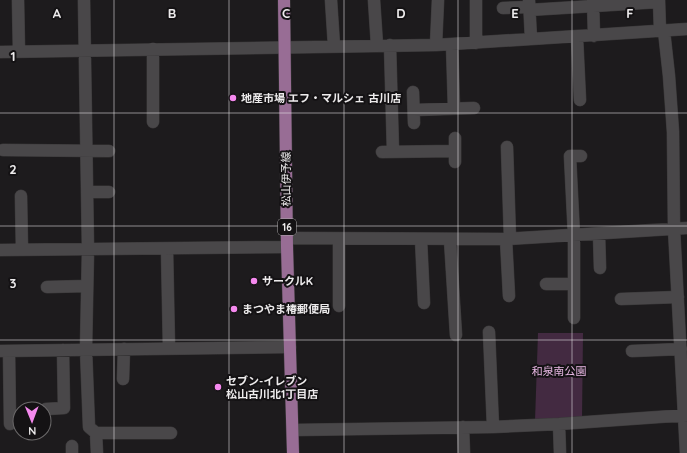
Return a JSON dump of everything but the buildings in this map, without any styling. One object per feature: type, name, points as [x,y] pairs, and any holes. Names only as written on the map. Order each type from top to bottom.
[{"type":"main road","name":"松山伊予線","points":[[284,0],[287,242],[293,453]]},
{"type":"street","points":[[18,0],[19,52]]},
{"type":"street","points":[[84,0],[88,250],[86,350],[89,427],[96,433],[171,433]]},
{"type":"street","points":[[331,0],[334,46]]},
{"type":"street","points":[[374,0],[376,45]]},
{"type":"street","points":[[436,45],[438,0]]},
{"type":"street","points":[[476,0],[476,43]]},
{"type":"street","points":[[503,8],[529,5],[659,1],[669,76],[673,132],[674,229],[683,348],[686,453]]},
{"type":"street","points":[[593,3],[594,36]]},
{"type":"street","points":[[529,5],[531,39]]},
{"type":"street","points":[[0,52],[436,45],[687,29]]},
{"type":"street","points":[[577,37],[580,100]]},
{"type":"street","points":[[452,44],[454,109]]},
{"type":"street","points":[[390,45],[387,152],[454,157],[454,138]]},
{"type":"street","points":[[153,49],[153,122]]},
{"type":"street","points":[[413,92],[414,123]]},
{"type":"street","points":[[414,110],[474,108]]},
{"type":"street","points":[[3,150],[109,151]]},
{"type":"street","points":[[504,154],[509,296]]},
{"type":"street","points":[[574,318],[574,236],[570,156],[581,156]]},
{"type":"street","points":[[87,192],[110,192]]},
{"type":"street","points":[[21,196],[22,250]]},
{"type":"street","points":[[0,250],[167,248],[339,239],[508,239],[687,228]]},
{"type":"street","points":[[599,234],[600,268]]},
{"type":"street","points":[[339,239],[339,306]]},
{"type":"street","points":[[421,239],[424,303]]},
{"type":"street","points":[[450,240],[456,335]]},
{"type":"street","points":[[167,248],[169,348]]},
{"type":"street","points":[[546,284],[574,284]]},
{"type":"street","points":[[47,287],[87,286]]},
{"type":"street","points":[[621,300],[678,296]]},
{"type":"street","points":[[489,332],[496,354],[493,427]]},
{"type":"street","points":[[10,424],[4,351],[290,347]]},
{"type":"street","points":[[632,351],[683,348]]},
{"type":"street","points":[[123,379],[124,349]]},
{"type":"street","points":[[52,409],[64,408],[63,350]]},
{"type":"street","points":[[293,430],[493,427],[686,415]]},
{"type":"street","points":[[559,424],[560,453]]},
{"type":"street","points":[[463,427],[464,453]]},
{"type":"street","points":[[96,433],[97,453]]},
{"type":"green space","name":"和泉南公園","points":[[538,333],[583,333],[582,419],[535,421]]},
{"type":"place","name":"地産市場 エフ・マルシェ 古川店","points":[[233,98]]},
{"type":"place","name":"サークルK","points":[[254,281]]},
{"type":"place","name":"まつやま椿郵便局","points":[[234,309]]},
{"type":"place","name":"セブン-イレブン 松山古川北1丁目店","points":[[218,387]]}]
